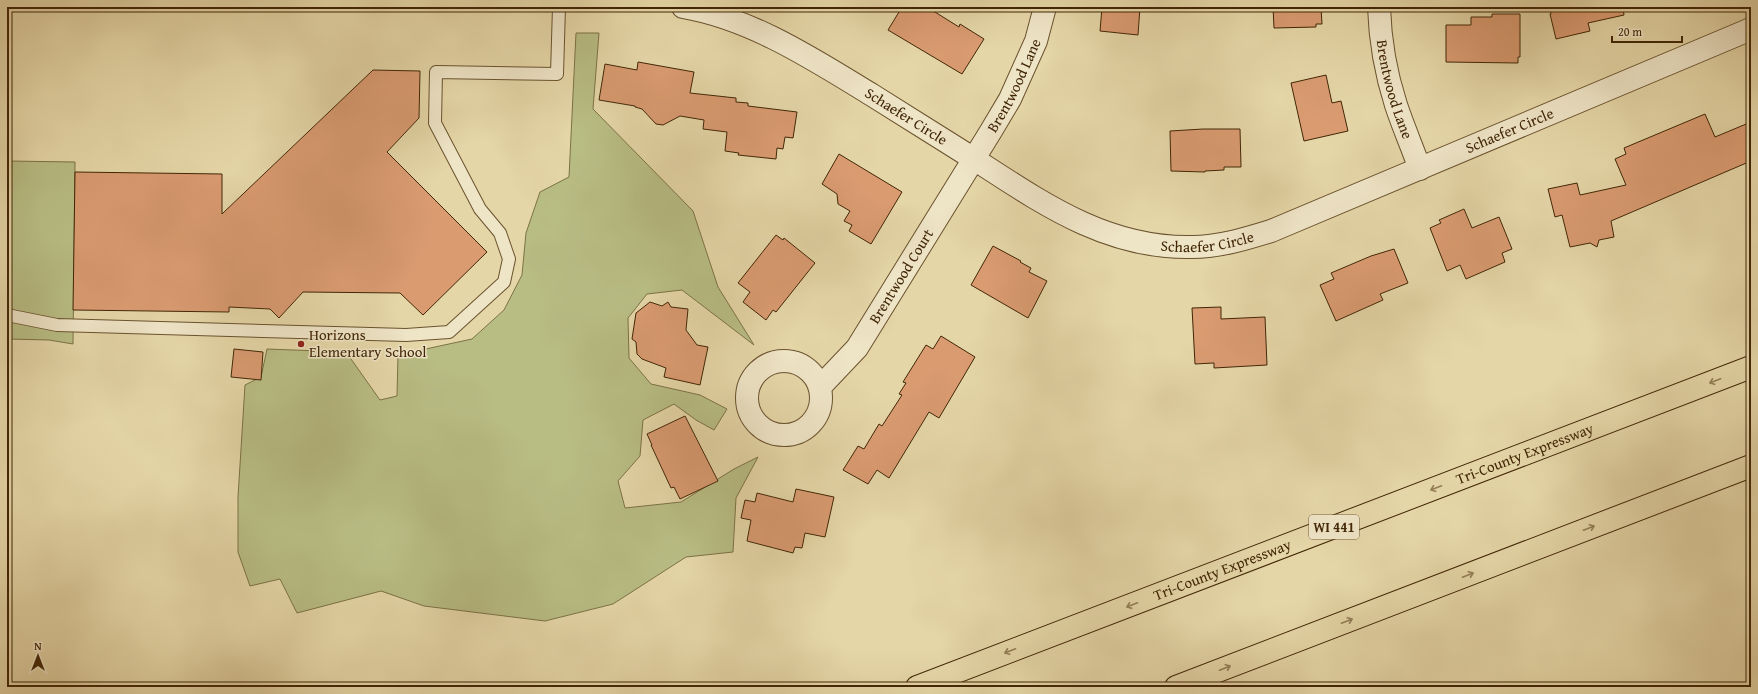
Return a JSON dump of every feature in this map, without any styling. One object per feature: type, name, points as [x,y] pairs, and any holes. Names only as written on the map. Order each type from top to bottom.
[{"type":"highway","name":"Tri-County Expressway","points":[[917,687],[1751,368]]},
{"type":"highway","points":[[1176,687],[1751,466]]},
{"type":"street","name":"Schaefer Circle","points":[[683,7],[723,12],[756,31],[816,60],[974,159],[1025,194],[1080,223],[1108,235],[1136,242],[1163,246],[1191,247],[1219,245],[1271,231],[1751,29]]},
{"type":"street","name":"Brentwood Lane","points":[[974,159],[1010,99],[1036,41],[1045,7]]},
{"type":"street","name":"Brentwood Lane","points":[[1379,7],[1380,27],[1394,97],[1420,169]]},
{"type":"street","name":"Brentwood Court","points":[[820,387],[857,348],[974,159]]},
{"type":"lane","points":[[7,315],[57,325],[406,335],[449,332],[504,282],[509,259],[500,233],[480,209],[435,122],[436,72],[556,74],[559,7]]},
{"type":"green space","points":[[576,33],[599,33],[593,109],[693,211],[718,287],[754,345],[682,290],[647,294],[628,318],[629,358],[651,384],[700,395],[727,409],[714,430],[696,420],[674,404],[643,420],[640,456],[618,481],[625,508],[681,502],[734,469],[758,457],[736,498],[733,552],[686,557],[613,604],[545,621],[424,606],[381,591],[297,613],[280,579],[250,586],[238,552],[238,497],[245,385],[261,377],[267,349],[346,352],[380,400],[397,396],[398,355],[472,339],[504,310],[522,275],[526,233],[540,192],[569,177]]},
{"type":"green space","points":[[7,161],[75,162],[73,344],[49,340],[7,339]]},
{"type":"building","points":[[902,7],[927,7],[959,27],[960,24],[984,39],[962,74],[888,30]]},
{"type":"building","points":[[1102,7],[1140,7],[1138,35],[1100,31]]},
{"type":"building","points":[[1273,7],[1321,7],[1322,24],[1316,24],[1316,27],[1274,28]]},
{"type":"building","points":[[1550,7],[1623,7],[1624,15],[1588,23],[1590,31],[1556,39],[1550,14]]},
{"type":"building","points":[[1492,14],[1520,14],[1520,57],[1518,57],[1518,63],[1446,62],[1446,25],[1471,25],[1471,17],[1492,17]]},
{"type":"building","points":[[638,62],[694,72],[690,93],[736,98],[736,102],[748,103],[748,106],[797,112],[793,138],[785,137],[783,149],[777,148],[776,159],[738,155],[739,153],[725,151],[727,132],[703,129],[704,120],[680,116],[663,125],[656,124],[642,109],[635,106],[599,100],[605,64],[637,70]]},
{"type":"building","points":[[373,70],[420,71],[419,118],[387,152],[487,252],[423,315],[400,293],[303,292],[279,318],[270,309],[229,307],[229,312],[73,310],[75,172],[222,174],[222,214]]},
{"type":"building","points":[[1326,75],[1332,103],[1341,101],[1348,131],[1304,141],[1291,83]]},
{"type":"building","points":[[1705,114],[1715,137],[1751,122],[1751,161],[1611,221],[1614,237],[1599,240],[1597,247],[1590,243],[1570,247],[1562,215],[1555,217],[1548,189],[1577,183],[1580,195],[1626,185],[1615,159],[1626,154],[1624,148]]},
{"type":"building","points":[[1240,129],[1241,167],[1224,167],[1224,170],[1205,172],[1171,171],[1170,131]]},
{"type":"building","points":[[839,154],[902,192],[871,244],[849,231],[852,225],[844,221],[850,211],[838,204],[837,194],[822,184]]},
{"type":"building","points":[[1464,209],[1472,228],[1499,217],[1512,249],[1502,253],[1505,262],[1466,279],[1460,265],[1447,271],[1430,228],[1441,223],[1439,220]]},
{"type":"building","points":[[776,235],[783,240],[784,238],[815,263],[776,312],[773,310],[766,320],[743,302],[750,292],[738,283]]},
{"type":"building","points":[[993,246],[1021,261],[1020,262],[1031,268],[1029,272],[1047,281],[1028,318],[971,285]]},
{"type":"building","points":[[1394,249],[1408,283],[1380,294],[1383,300],[1336,321],[1320,285],[1334,279],[1331,273],[1371,256]]},
{"type":"building","points":[[650,302],[662,306],[668,302],[671,307],[688,309],[686,330],[697,345],[708,347],[700,385],[664,377],[666,368],[642,359],[637,354],[636,342],[632,339],[636,313]]},
{"type":"building","points":[[1221,307],[1221,319],[1265,317],[1267,365],[1214,368],[1214,363],[1195,364],[1192,308]]},
{"type":"building","points":[[941,336],[975,357],[939,418],[929,412],[889,478],[877,470],[868,484],[843,470],[858,446],[864,449],[879,424],[882,426],[902,395],[899,394],[906,383],[903,382],[926,345],[933,349]]},
{"type":"building","points":[[234,349],[263,352],[261,380],[231,377]]},
{"type":"building","points":[[685,416],[718,481],[680,499],[674,487],[671,488],[647,434]]},
{"type":"building","points":[[796,489],[834,497],[825,537],[805,533],[802,548],[795,547],[793,553],[747,541],[751,520],[741,518],[745,500],[755,502],[757,493],[793,502]]},
{"type":"place","name":"Horizons Elementary School","points":[[301,344]]}]
